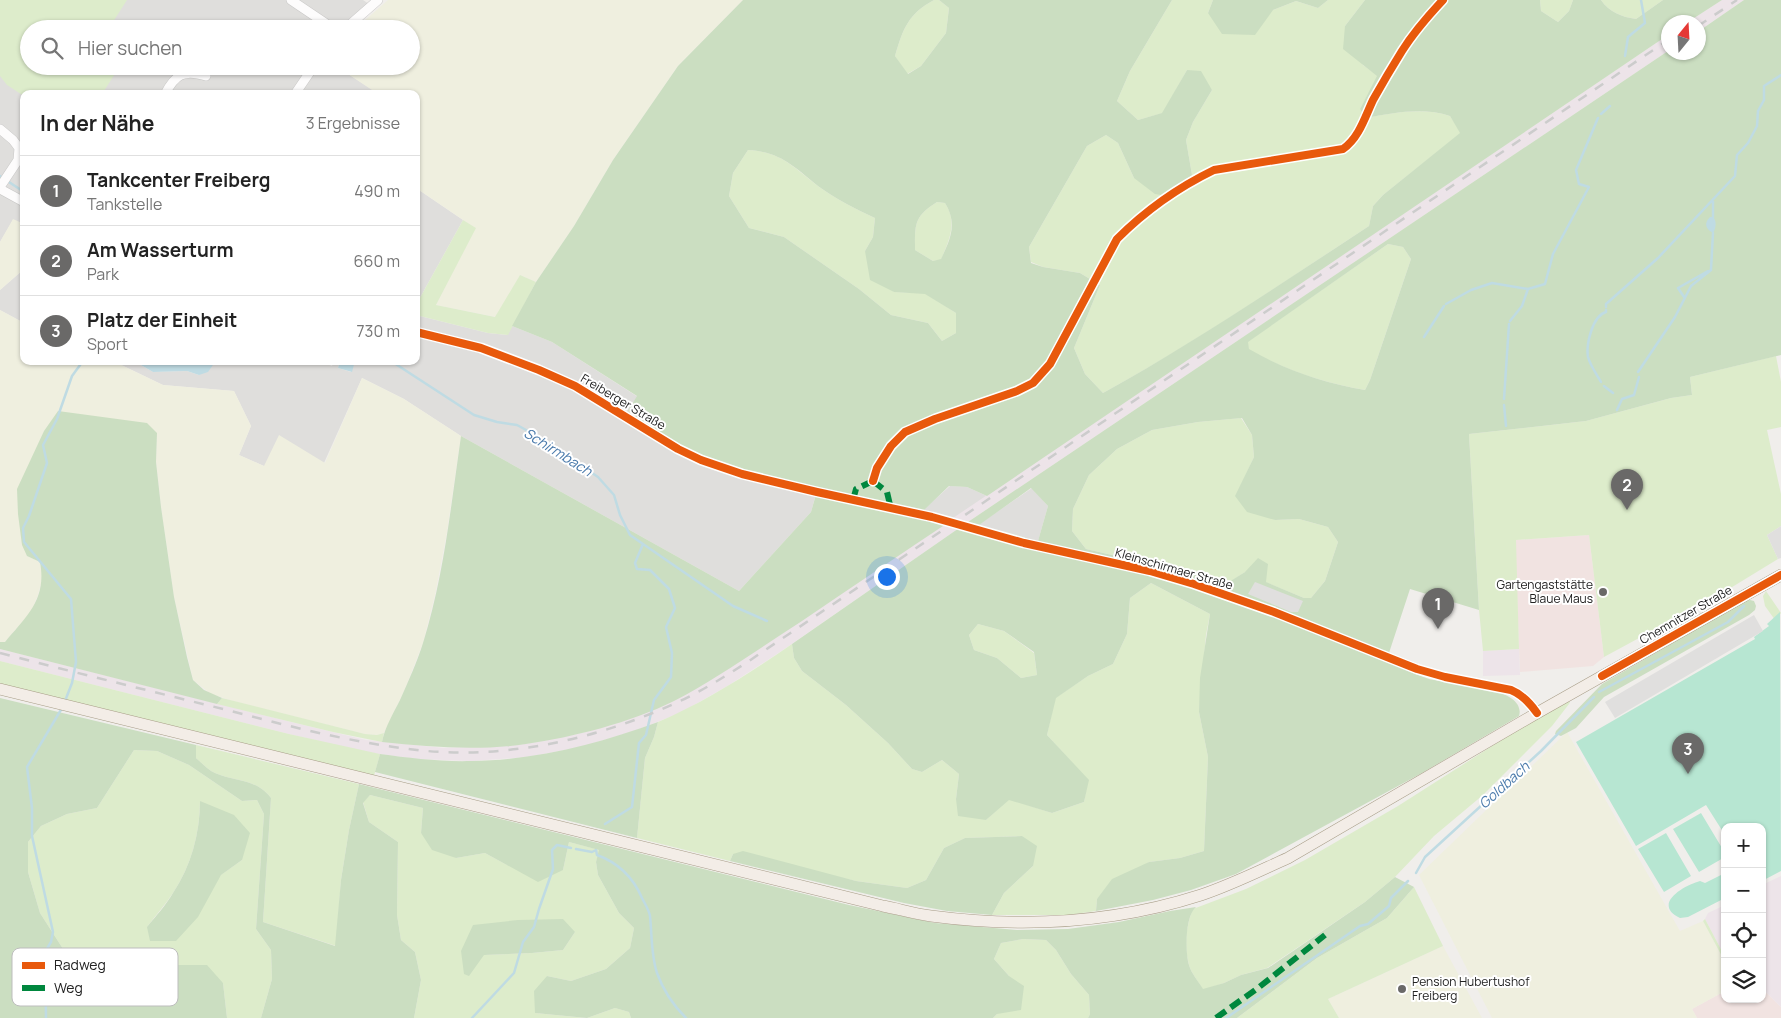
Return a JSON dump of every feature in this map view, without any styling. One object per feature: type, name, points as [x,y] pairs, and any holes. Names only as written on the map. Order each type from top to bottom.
[{"type":"main road","name":"Chemnitzer Straße","points":[[0,689],[883,906],[930,916],[992,923],[1029,923],[1107,917],[1163,906],[1247,877],[1296,853],[1537,713],[1781,575]]},
{"type":"street","points":[[291,0],[321,20]]},
{"type":"street","points":[[355,20],[378,0]]},
{"type":"street","points":[[167,90],[172,80],[178,75]]},
{"type":"street","points":[[299,90],[308,75]]},
{"type":"street","points":[[0,129],[13,140],[18,148],[18,160],[3,184],[20,199]]},
{"type":"street","name":"Freiberger Straße","points":[[420,333],[481,348],[575,386],[678,449],[701,460],[742,474],[817,492]]},
{"type":"street","name":"Kleinschirmaer Straße","points":[[817,492],[932,517],[1024,543],[1114,563],[1194,584],[1274,612],[1417,669],[1519,693],[1537,713]]},
{"type":"shaded area","points":[[126,0],[363,0],[369,4],[352,20],[113,20]]},
{"type":"shaded area","points":[[1722,0],[1744,0],[1706,26],[1706,15],[1699,15]]},
{"type":"shaded area","points":[[1661,40],[1661,56],[962,526],[780,652],[729,685],[680,713],[634,731],[581,747],[527,757],[472,761],[416,759],[365,752],[0,661],[0,649],[366,740],[444,748],[525,744],[578,734],[652,710],[674,700],[719,674],[771,641]]},
{"type":"shaded area","points":[[0,74],[20,92],[20,223],[13,220],[0,242]]},
{"type":"shaded area","points":[[113,75],[350,75],[373,90],[104,90]]},
{"type":"shaded area","points":[[420,191],[463,220],[420,298]]},
{"type":"shaded area","points":[[20,272],[20,321],[0,310],[0,290]]},
{"type":"shaded area","points":[[420,316],[488,333],[507,335],[512,326],[552,342],[638,397],[628,411],[817,490],[811,512],[739,591],[461,436],[404,399],[362,378],[324,463],[264,466],[239,455],[251,426],[234,391],[163,385],[121,365],[141,365],[153,372],[187,371],[199,375],[210,365],[339,365],[338,368],[351,372],[354,365],[420,365]]},
{"type":"shaded area","points":[[950,486],[967,487],[987,496],[952,520],[922,511]]},
{"type":"shaded area","points":[[1032,488],[1048,506],[1038,541],[978,525]]},
{"type":"shaded area","points":[[1781,526],[1781,558],[1778,559],[1767,535]]},
{"type":"shaded area","points":[[1589,535],[1604,657],[1593,666],[1520,672],[1515,540]]},
{"type":"shaded area","points":[[1255,582],[1303,601],[1298,612],[1291,612],[1248,594]]},
{"type":"shaded area","points":[[1754,615],[1763,631],[1615,718],[1605,702]]},
{"type":"shaded area","points":[[1519,649],[1520,675],[1483,676],[1483,651]]},
{"type":"shaded area","points":[[1781,876],[1781,1007],[1766,992],[1766,883]]},
{"type":"shaded area","points":[[1721,907],[1721,949],[1705,919],[1708,913]]},
{"type":"shaded area","points":[[1766,992],[1781,1007],[1781,1018],[1697,1018],[1692,1009],[1721,993],[1721,1003],[1766,1003]]},
{"type":"green space","points":[[0,0],[127,0],[114,20],[20,20],[20,75],[114,75],[105,90],[20,90],[20,93],[7,85],[0,76]]},
{"type":"green space","points":[[388,0],[743,0],[678,66],[613,160],[574,226],[536,282],[520,275],[496,317],[436,305],[475,228],[420,191],[420,90],[372,90],[350,75],[420,75],[420,20],[365,20]]},
{"type":"green space","points":[[743,0],[934,0],[925,5],[912,17],[901,38],[895,56],[908,74],[921,66],[946,33],[949,8],[939,0],[1172,0],[1130,71],[1117,101],[1138,120],[1162,113],[1187,70],[1201,71],[1212,90],[1193,122],[1186,140],[1192,175],[1173,197],[1155,194],[1134,178],[1118,143],[1106,135],[1087,146],[1029,247],[1031,263],[1043,267],[1080,273],[1100,285],[1074,348],[1085,374],[1103,393],[1271,291],[1369,226],[1373,206],[1383,195],[1460,133],[1450,116],[1440,113],[1419,111],[1366,118],[1360,109],[1377,76],[1343,49],[1345,26],[1365,0],[1540,0],[1541,11],[1558,22],[1569,11],[1573,0],[1601,0],[1616,13],[1636,19],[1663,0],[1722,0],[1699,15],[1661,15],[1661,40],[987,496],[967,487],[949,486],[923,511],[952,520],[723,673],[674,701],[620,722],[582,733],[526,744],[472,748],[382,742],[387,726],[415,665],[430,618],[446,540],[461,436],[739,591],[811,512],[817,491],[742,471],[680,447],[628,411],[637,396],[552,342],[512,326],[536,282],[574,226],[613,160],[678,66]],"holes":[[[748,150],[759,151],[778,157],[832,195],[875,218],[873,237],[865,251],[870,280],[894,292],[925,294],[956,313],[956,333],[942,341],[928,323],[891,315],[859,289],[784,237],[749,228],[729,196],[733,173]],[[937,202],[945,203],[951,218],[950,238],[941,259],[933,261],[915,250],[917,222],[929,207]]]},
{"type":"green space","points":[[934,0],[939,0],[949,8],[946,33],[921,66],[907,74],[895,56],[901,38],[912,17],[925,5]]},
{"type":"green space","points":[[1172,0],[1213,0],[1208,13],[1273,10],[1296,1],[1318,8],[1328,0],[1365,0],[1345,26],[1363,65],[1378,76],[1360,109],[1365,118],[1419,111],[1440,113],[1450,116],[1461,133],[1383,195],[1373,206],[1369,226],[1205,333],[1103,393],[1085,374],[1074,348],[1100,285],[1080,273],[1043,267],[1031,262],[1029,247],[1087,146],[1106,135],[1118,143],[1134,178],[1192,175],[1186,140],[1193,122],[1212,90],[1187,70],[1163,113],[1138,120],[1117,101],[1130,71]]},
{"type":"green space","points":[[1213,0],[1328,0],[1318,8],[1296,1],[1273,10],[1255,35],[1222,34],[1208,13]]},
{"type":"green space","points":[[1540,0],[1573,0],[1569,11],[1558,22],[1541,11]]},
{"type":"green space","points":[[1601,0],[1663,0],[1636,19],[1616,13]]},
{"type":"green space","points":[[1744,0],[1781,0],[1781,355],[1690,377],[1692,395],[1671,398],[1586,421],[1469,434],[1479,610],[1410,589],[1386,662],[1429,679],[1499,692],[1511,698],[1518,706],[1519,716],[1422,773],[1236,874],[1191,890],[1153,900],[1096,911],[1097,899],[1112,879],[1149,862],[1180,858],[1204,851],[1208,757],[1199,712],[1200,678],[1210,614],[1151,583],[1130,598],[1127,634],[1113,664],[1088,676],[1056,698],[1047,735],[1089,780],[1084,802],[1052,813],[1009,800],[986,820],[958,816],[956,799],[959,774],[942,760],[922,772],[912,769],[888,743],[846,705],[802,671],[794,658],[792,644],[962,526],[1661,56],[1661,60],[1706,60],[1706,26]],"holes":[[[1388,244],[1403,247],[1411,259],[1365,390],[1335,384],[1291,369],[1249,349],[1248,342]],[[1242,418],[1252,435],[1254,457],[1235,496],[1247,512],[1275,520],[1299,519],[1328,527],[1338,542],[1325,581],[1311,598],[1304,598],[1266,582],[1268,564],[1258,558],[1245,572],[1229,582],[1086,549],[1072,531],[1073,509],[1089,475],[1117,449],[1152,430],[1198,422]],[[1031,488],[1048,506],[1038,541],[979,525]],[[978,624],[1004,631],[1034,652],[1037,675],[1021,678],[997,658],[974,650],[969,635]]]},
{"type":"green space","points":[[748,150],[760,151],[778,157],[832,195],[875,218],[873,237],[865,251],[894,292],[925,293],[956,313],[956,333],[942,341],[928,323],[891,315],[859,289],[784,237],[749,228],[729,196],[733,173]]},
{"type":"green space","points":[[937,202],[945,203],[949,210],[952,225],[941,260],[933,261],[915,250],[915,233],[920,217],[929,207]]},
{"type":"green space","points":[[13,219],[20,222],[20,272],[0,290],[0,242]]},
{"type":"green space","points":[[463,220],[476,228],[436,305],[495,317],[520,275],[536,282],[508,335],[488,333],[420,316],[420,298]]},
{"type":"green space","points":[[1388,244],[1403,247],[1411,259],[1365,390],[1305,375],[1249,350],[1247,342]]},
{"type":"green space","points":[[0,310],[20,321],[20,365],[121,365],[163,385],[234,391],[251,426],[239,455],[264,466],[279,435],[325,463],[362,378],[404,399],[461,436],[447,532],[435,595],[423,643],[405,689],[384,733],[377,735],[365,734],[236,702],[211,694],[193,680],[174,597],[156,462],[157,433],[44,431],[35,453],[27,556],[40,562],[43,577],[31,612],[4,643],[0,642]]},
{"type":"green space","points":[[1776,356],[1781,382],[1781,427],[1767,430],[1781,494],[1781,526],[1767,535],[1778,559],[1724,592],[1604,657],[1589,535],[1516,540],[1519,649],[1483,651],[1469,434],[1586,421],[1671,398],[1692,395],[1690,377]]},
{"type":"green space","points":[[58,411],[147,423],[157,433],[156,462],[161,507],[174,597],[187,657],[193,680],[204,690],[222,698],[217,704],[0,649],[0,642],[5,642],[28,615],[38,597],[41,586],[40,562],[27,556],[22,545],[17,489],[44,431]]},
{"type":"green space","points":[[1241,418],[1252,435],[1254,457],[1236,496],[1275,520],[1299,519],[1328,527],[1338,542],[1325,581],[1311,598],[1304,598],[1265,582],[1266,573],[1245,572],[1230,582],[1086,549],[1072,531],[1073,509],[1089,475],[1117,449],[1152,430],[1198,422]]},
{"type":"green space","points":[[1151,583],[1210,614],[1206,635],[1199,712],[1208,757],[1204,851],[1180,858],[1149,862],[1097,899],[1096,911],[1068,915],[992,915],[1004,893],[1033,866],[1022,836],[965,838],[944,848],[926,880],[907,888],[856,881],[733,854],[730,861],[637,838],[645,758],[658,722],[727,686],[792,644],[794,658],[802,671],[846,705],[888,743],[912,769],[922,772],[942,760],[959,774],[956,799],[986,820],[1009,799],[1052,813],[1084,802],[1088,780],[1047,735],[1055,698],[1088,676],[1113,664],[1127,634],[1130,598]]},
{"type":"green space","points":[[1766,591],[1781,613],[1775,620],[1765,606],[1763,596]]},
{"type":"green space","points":[[1745,601],[1754,601],[1756,606],[1755,610],[1749,615],[1604,697],[1576,728],[1561,736],[1555,734],[1602,684]]},
{"type":"green space","points":[[1780,612],[1781,871],[1766,879],[1766,823],[1721,823],[1721,829],[1706,805],[1636,846],[1576,742],[1755,639],[1754,637],[1769,626],[1767,624]]},
{"type":"green space","points":[[978,624],[1004,631],[1034,653],[1037,675],[1021,678],[997,658],[974,650],[969,635]]},
{"type":"green space","points":[[0,661],[289,734],[380,754],[374,776],[0,685]]},
{"type":"green space","points":[[0,698],[196,745],[196,758],[210,770],[259,787],[271,798],[263,922],[335,946],[341,880],[359,784],[849,905],[935,923],[1017,930],[1068,929],[1119,922],[1196,907],[1192,912],[1188,926],[1187,952],[1190,968],[1203,989],[1224,983],[1241,975],[1268,968],[1365,902],[1395,877],[1414,887],[1387,918],[1317,958],[1237,1018],[1088,1018],[1090,1014],[1089,995],[1071,974],[1056,950],[1046,940],[1023,939],[1001,943],[994,959],[1009,976],[1024,986],[1021,1010],[997,1014],[993,1018],[631,1018],[629,1012],[615,1008],[587,1018],[535,1013],[534,991],[547,976],[571,981],[606,969],[630,948],[634,928],[619,913],[598,875],[596,862],[599,850],[569,842],[563,870],[538,882],[485,853],[456,858],[432,850],[421,833],[423,808],[370,795],[363,803],[369,822],[398,842],[397,915],[401,940],[415,952],[421,980],[414,1018],[261,1018],[272,979],[271,950],[256,929],[264,814],[257,800],[242,801],[189,765],[157,751],[134,750],[97,808],[67,814],[41,826],[28,842],[28,872],[40,913],[62,948],[12,948],[12,1006],[178,1006],[178,965],[207,965],[223,983],[227,1018],[0,1018]]},
{"type":"green space","points":[[222,698],[365,734],[377,735],[384,733],[382,742],[217,704]]},
{"type":"green space","points":[[1568,701],[1570,702],[1569,704],[1552,726],[1483,795],[1434,836],[1395,877],[1365,902],[1267,968],[1241,975],[1203,990],[1190,968],[1187,958],[1187,929],[1193,909],[1246,889],[1305,860],[1398,806],[1514,732]]},
{"type":"green space","points":[[658,722],[645,758],[637,838],[375,772],[380,754],[449,761],[520,758],[590,744]]},
{"type":"green space","points":[[1567,732],[1680,931],[1703,921],[1721,955],[1721,993],[1692,1009],[1697,1018],[1492,1018],[1419,875]]},
{"type":"green space","points":[[196,745],[359,784],[341,880],[336,946],[263,922],[271,798],[259,787],[210,770],[196,758]]},
{"type":"green space","points":[[134,750],[157,751],[189,765],[242,801],[257,800],[264,814],[256,929],[271,950],[272,979],[261,1018],[227,1018],[223,983],[178,969],[178,948],[62,948],[40,913],[28,872],[28,842],[41,826],[67,814],[97,808]],"holes":[[[200,801],[242,860],[147,927],[173,893],[185,872],[196,837]]]},
{"type":"green space","points":[[370,795],[423,808],[421,833],[456,858],[485,853],[507,865],[563,870],[569,842],[600,850],[596,862],[598,875],[619,913],[634,928],[630,948],[606,969],[571,981],[547,976],[535,1013],[587,1018],[414,1018],[421,980],[415,952],[401,940],[397,915],[398,842],[369,822],[363,802]],"holes":[[[575,932],[563,950],[532,953],[483,955]]]},
{"type":"green space","points":[[200,801],[234,815],[250,833],[242,860],[221,875],[198,917],[176,941],[150,941],[147,927],[170,897],[185,872],[196,837]]},
{"type":"green space","points":[[1701,813],[1721,846],[1721,859],[1699,872],[1673,829]]},
{"type":"green space","points":[[1666,833],[1691,876],[1664,892],[1638,849]]},
{"type":"green space","points":[[1022,836],[1037,846],[1033,866],[1004,893],[992,915],[947,911],[904,903],[730,861],[733,854],[743,851],[856,881],[907,888],[926,880],[944,848],[965,838]]},
{"type":"green space","points":[[1721,875],[1721,900],[1688,917],[1680,918],[1672,913],[1669,907],[1670,901],[1679,891],[1686,886],[1700,881],[1705,883]]},
{"type":"green space","points":[[1414,887],[1443,946],[1328,999],[1339,1018],[1237,1018],[1317,958],[1387,918]]},
{"type":"green space","points":[[563,919],[575,932],[563,950],[484,955],[469,976],[464,974],[461,951],[473,925],[518,920]]},
{"type":"green space","points":[[1705,919],[1721,949],[1721,955],[1703,921]]},
{"type":"green space","points":[[1023,939],[1046,940],[1056,950],[1071,974],[1089,995],[1090,1014],[1088,1018],[993,1018],[997,1014],[1009,976],[994,959],[1001,943]]},
{"type":"green space","points":[[1443,946],[1482,1018],[1339,1018],[1328,999]]},
{"type":"green space","points":[[615,1008],[629,1012],[631,1018],[587,1018]]},
{"type":"water","points":[[1710,217],[1713,217],[1716,223],[1713,233],[1706,226]]},
{"type":"water","points":[[141,365],[213,365],[208,372],[199,375],[187,371],[153,372]]},
{"type":"water","points":[[339,365],[354,365],[352,372],[338,368]]},
{"type":"waterway","points":[[1625,56],[1628,37],[1645,23],[1641,0]]},
{"type":"waterway","points":[[1606,307],[1606,304],[1658,258],[1735,176],[1737,155],[1748,143],[1757,126],[1758,111],[1764,100],[1764,86],[1781,75]]},
{"type":"waterway","points":[[1601,114],[1610,106]]},
{"type":"waterway","points":[[1510,321],[1522,306],[1528,289],[1545,284],[1553,254],[1589,187],[1579,184],[1576,170],[1598,118]]},
{"type":"waterway","name":"Schirmbach","points":[[0,176],[20,189]]},
{"type":"waterway","points":[[1713,201],[1713,217]]},
{"type":"waterway","points":[[1711,269],[1713,233]]},
{"type":"waterway","points":[[1638,372],[1675,317],[1691,286],[1711,270]]},
{"type":"waterway","points":[[1684,297],[1678,288],[1708,271]]},
{"type":"waterway","points":[[1446,304],[1471,290],[1492,283],[1528,289]]},
{"type":"waterway","points":[[1424,337],[1444,306]]},
{"type":"waterway","points":[[1601,382],[1589,360],[1588,345],[1597,319],[1606,310]]},
{"type":"waterway","points":[[1504,399],[1509,324]]},
{"type":"waterway","points":[[65,701],[72,683],[76,662],[71,599],[24,542],[23,528],[47,463],[43,445],[57,419],[72,376],[80,365]]},
{"type":"waterway","name":"Schirmbach","points":[[397,365],[474,415],[497,422],[517,425],[537,436],[598,477],[614,495],[620,515],[630,535],[643,544],[635,563],[637,569],[650,570],[669,589],[675,608],[666,627],[672,653],[671,677],[654,700],[646,735],[639,743],[632,807],[605,824]]},
{"type":"waterway","points":[[1617,410],[1622,399],[1634,395],[1639,377]]},
{"type":"waterway","points":[[1604,386],[1613,393]]},
{"type":"waterway","points":[[1504,405],[1506,426]]},
{"type":"waterway","points":[[643,544],[733,606],[767,621]]},
{"type":"waterway","name":"Goldbach","points":[[1599,692],[1728,622],[1744,606]]},
{"type":"waterway","name":"Goldbach","points":[[1416,873],[1425,857],[1541,751],[1594,697]]},
{"type":"waterway","points":[[47,948],[53,932],[32,836],[32,808],[27,767],[62,708]]},
{"type":"waterway","points":[[472,1018],[514,973],[523,942],[534,927],[553,869],[552,850],[557,845],[571,848]]},
{"type":"waterway","name":"Schirmbach","points":[[576,849],[592,852],[596,850],[597,855],[612,862],[630,877],[649,914],[657,973],[669,997],[686,1018]]},
{"type":"waterway","name":"Goldbach","points":[[1226,1018],[1360,926],[1368,924],[1389,906],[1391,898],[1408,881]]},
{"type":"waterway","points":[[46,1006],[46,1018]]},
{"type":"railway","points":[[1706,21],[1737,0]]},
{"type":"railway","points":[[0,653],[300,729],[347,739],[417,750],[484,752],[518,749],[551,744],[616,727],[678,702],[746,663],[1661,45]]},
{"type":"marked path","points":[[873,481],[887,492],[891,509]]},
{"type":"marked path","points":[[853,500],[856,489],[873,481]]},
{"type":"marked path","points":[[1216,1018],[1258,988],[1325,935]]},
{"type":"cycle path","points":[[873,481],[877,468],[891,446],[905,432],[935,419],[1017,391],[1033,383],[1050,364],[1117,239],[1163,200],[1214,170],[1343,149],[1349,144],[1411,37],[1443,0]]},
{"type":"cycle path","points":[[420,333],[481,348],[539,370],[575,386],[678,449],[701,460],[742,474],[932,517],[1024,543],[1150,571],[1194,584],[1274,612],[1417,669],[1445,677],[1511,690],[1526,700],[1537,713]]},
{"type":"cycle path","points":[[1602,676],[1781,575]]},
{"type":"place","name":"Am Wasserturm","points":[[1627,510]]},
{"type":"place","name":"Gartengaststätte Blaue Maus","points":[[1603,592]]},
{"type":"place","name":"Tankcenter Freiberg","points":[[1438,629]]},
{"type":"place","name":"Platz der Einheit","points":[[1688,774]]},
{"type":"place","name":"Pension Hubertushof Freiberg","points":[[1402,989]]}]
